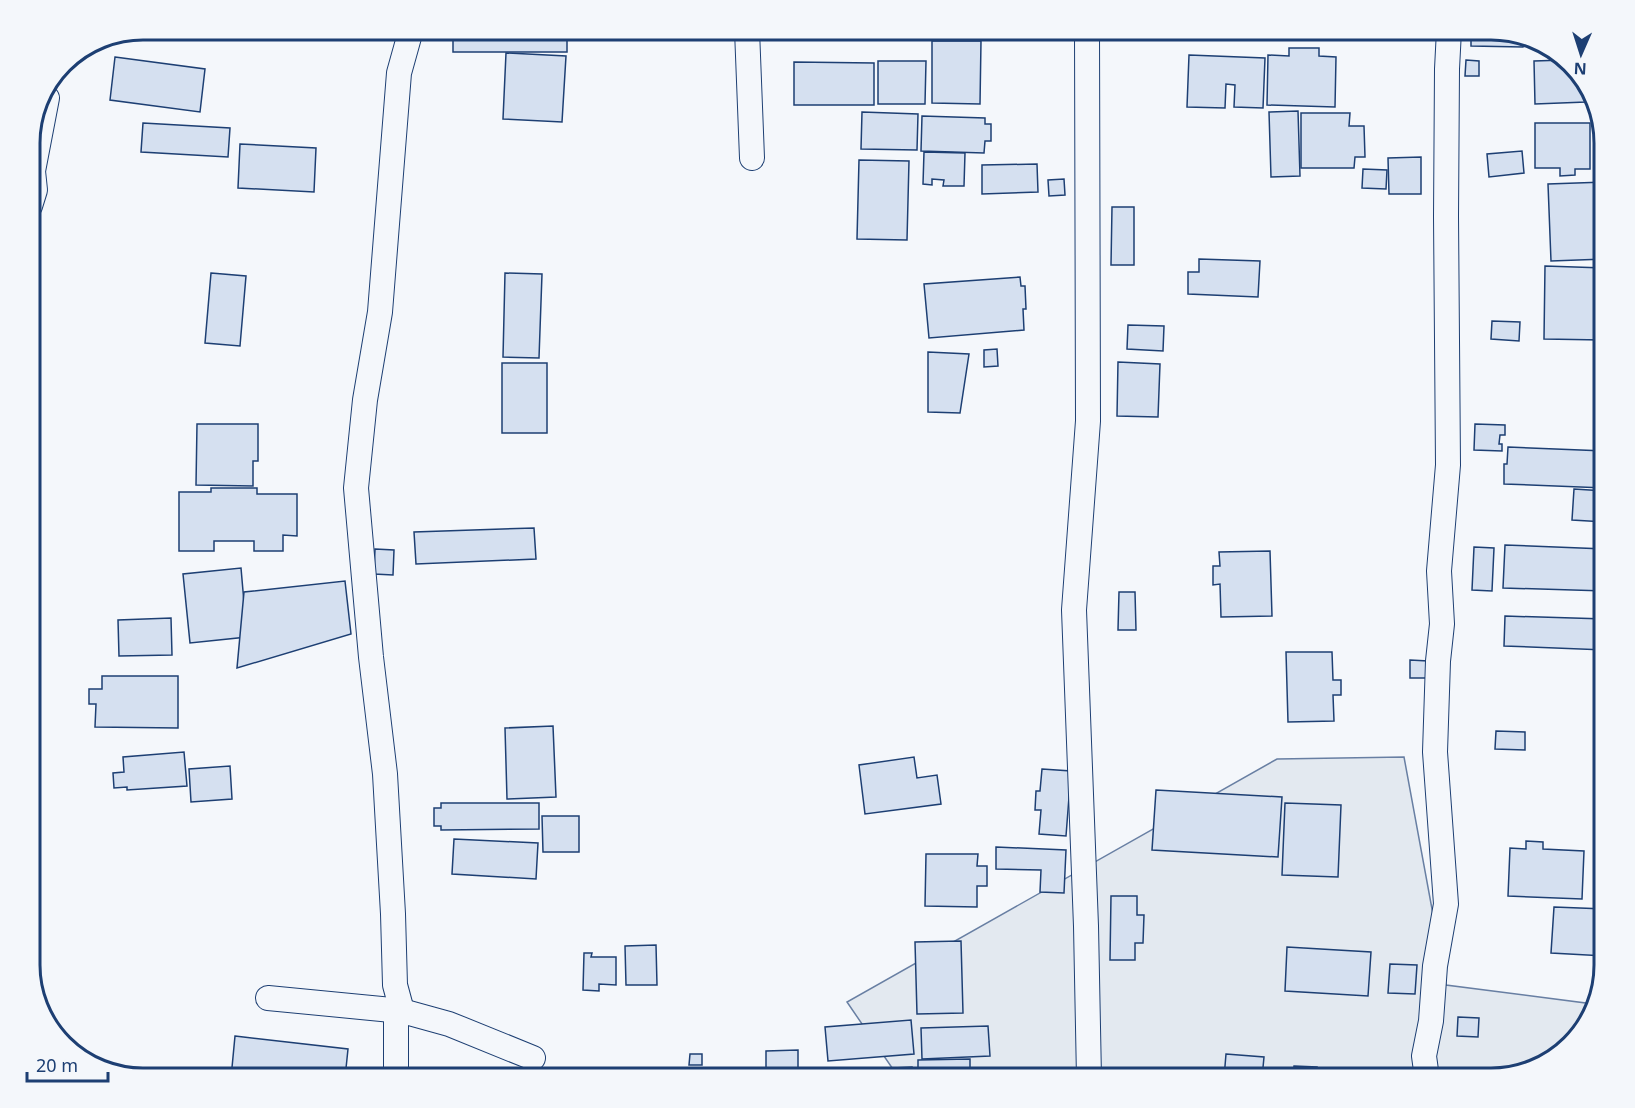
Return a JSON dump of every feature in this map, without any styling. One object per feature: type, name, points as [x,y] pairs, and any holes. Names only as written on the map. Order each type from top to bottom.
[{"type":"street","points":[[396,1068],[399,1011],[395,985],[385,774],[370,657],[356,488],[365,400],[380,312],[399,73],[408,40]]},
{"type":"street","points":[[747,40],[752,158]]},
{"type":"street","points":[[1087,40],[1088,421],[1074,610],[1089,1068]]},
{"type":"street","points":[[1426,1068],[1424,1056],[1431,1021],[1436,966],[1446,904],[1436,752],[1438,661],[1442,624],[1439,571],[1448,465],[1446,216],[1448,40]]},
{"type":"street","points":[[268,998],[399,1011],[449,1024],[533,1058]]},
{"type":"shaded area","points":[[1404,757],[1446,985],[1587,1003],[1569,1033],[1537,1057],[1512,1066],[1492,1068],[892,1068],[847,1002],[1277,759]]},
{"type":"building","points":[[453,40],[567,40],[567,52],[453,52]]},
{"type":"building","points":[[1471,40],[1505,41],[1523,46],[1523,47],[1471,46]]},
{"type":"building","points":[[932,41],[981,41],[980,104],[932,103]]},
{"type":"building","points":[[1289,48],[1319,48],[1319,56],[1336,57],[1335,107],[1267,105],[1268,55],[1289,56]]},
{"type":"building","points":[[506,53],[566,56],[562,122],[503,119]]},
{"type":"building","points":[[1189,55],[1265,58],[1263,108],[1234,107],[1235,85],[1226,84],[1225,108],[1187,107]]},
{"type":"building","points":[[115,57],[205,69],[200,112],[110,100]]},
{"type":"building","points":[[1466,60],[1479,61],[1479,76],[1465,76]]},
{"type":"building","points":[[1551,60],[1551,84],[1575,84],[1586,102],[1535,104],[1534,61]]},
{"type":"building","points":[[878,61],[926,61],[925,104],[878,104]]},
{"type":"building","points":[[794,62],[874,63],[874,105],[794,105]]},
{"type":"building","points":[[1298,111],[1300,176],[1271,177],[1269,112]]},
{"type":"building","points":[[862,112],[918,114],[917,150],[861,149]]},
{"type":"building","points":[[1301,113],[1350,113],[1349,126],[1364,126],[1365,157],[1355,157],[1354,168],[1301,168]]},
{"type":"building","points":[[922,116],[985,118],[985,124],[991,124],[991,141],[985,141],[984,153],[921,151]]},
{"type":"building","points":[[143,123],[230,128],[228,157],[141,152]]},
{"type":"building","points":[[1535,123],[1590,123],[1590,169],[1575,169],[1575,175],[1560,176],[1560,168],[1535,168]]},
{"type":"building","points":[[240,144],[316,148],[314,192],[238,188]]},
{"type":"building","points":[[1522,151],[1524,173],[1489,177],[1487,154]]},
{"type":"building","points":[[924,152],[965,153],[964,186],[943,186],[944,180],[932,179],[932,185],[923,184]]},
{"type":"building","points":[[1421,157],[1421,194],[1389,194],[1388,158]]},
{"type":"building","points":[[859,160],[909,161],[907,240],[857,239]]},
{"type":"building","points":[[1037,164],[1038,192],[982,194],[982,165]]},
{"type":"building","points":[[1363,169],[1387,170],[1386,189],[1362,188]]},
{"type":"building","points":[[1064,179],[1065,195],[1049,196],[1048,180]]},
{"type":"building","points":[[1594,182],[1594,259],[1551,261],[1548,184]]},
{"type":"building","points":[[1112,207],[1134,207],[1134,265],[1111,265]]},
{"type":"building","points":[[1199,259],[1260,261],[1258,297],[1188,294],[1188,272],[1199,272]]},
{"type":"building","points":[[1545,266],[1594,268],[1594,340],[1544,339]]},
{"type":"building","points":[[211,273],[246,276],[240,346],[205,343]]},
{"type":"building","points":[[505,273],[542,274],[539,358],[503,357]]},
{"type":"building","points":[[1020,277],[1021,286],[1025,286],[1024,330],[929,338],[924,284]]},
{"type":"building","points":[[1492,321],[1520,322],[1519,341],[1491,339]]},
{"type":"building","points":[[1128,325],[1164,326],[1163,351],[1127,349]]},
{"type":"building","points":[[997,349],[998,366],[984,367],[984,350]]},
{"type":"building","points":[[928,352],[969,354],[960,413],[928,412]]},
{"type":"building","points":[[1118,362],[1160,364],[1158,417],[1117,416]]},
{"type":"building","points":[[502,363],[547,363],[547,433],[502,433]]},
{"type":"building","points":[[197,424],[258,424],[258,461],[253,461],[253,486],[196,485]]},
{"type":"building","points":[[1475,424],[1505,425],[1505,435],[1500,435],[1499,444],[1502,444],[1502,451],[1474,450]]},
{"type":"building","points":[[1508,447],[1594,451],[1594,488],[1504,484],[1504,464],[1507,464]]},
{"type":"building","points":[[211,488],[257,488],[257,494],[297,494],[297,536],[283,535],[283,551],[254,551],[254,541],[214,541],[214,551],[179,551],[179,492],[211,492]]},
{"type":"building","points":[[1574,489],[1594,490],[1594,521],[1572,520]]},
{"type":"building","points":[[534,528],[536,559],[416,564],[414,532]]},
{"type":"building","points":[[1505,545],[1594,549],[1594,591],[1503,588]]},
{"type":"building","points":[[1474,547],[1494,548],[1492,591],[1472,590]]},
{"type":"building","points":[[375,549],[394,550],[393,575],[374,574]]},
{"type":"building","points":[[1270,551],[1272,616],[1221,617],[1220,584],[1213,585],[1213,566],[1220,566],[1219,552]]},
{"type":"building","points":[[241,568],[247,637],[190,643],[183,574]]},
{"type":"building","points":[[345,581],[351,634],[237,668],[244,592]]},
{"type":"building","points":[[1119,592],[1135,592],[1136,630],[1118,630]]},
{"type":"building","points":[[1505,616],[1594,619],[1594,650],[1504,646]]},
{"type":"building","points":[[171,618],[172,655],[119,656],[118,620]]},
{"type":"building","points":[[1286,652],[1332,652],[1333,680],[1341,680],[1341,695],[1333,695],[1334,721],[1288,722]]},
{"type":"building","points":[[1410,660],[1428,661],[1427,678],[1410,678]]},
{"type":"building","points":[[102,676],[178,676],[178,728],[95,727],[96,704],[89,704],[89,689],[102,689]]},
{"type":"building","points":[[553,726],[556,797],[507,799],[505,728]]},
{"type":"building","points":[[1496,731],[1525,732],[1525,750],[1495,749]]},
{"type":"building","points":[[184,752],[187,786],[127,790],[127,787],[114,788],[113,773],[124,772],[123,757]]},
{"type":"building","points":[[914,757],[917,778],[937,775],[941,804],[865,814],[859,765]]},
{"type":"building","points":[[230,766],[232,799],[191,802],[189,769]]},
{"type":"building","points":[[1042,769],[1071,771],[1066,836],[1039,834],[1041,810],[1035,810],[1036,791],[1040,791]]},
{"type":"building","points":[[1156,790],[1282,797],[1278,857],[1152,850]]},
{"type":"building","points":[[441,803],[539,803],[539,829],[441,830],[441,826],[434,826],[434,808],[441,808]]},
{"type":"building","points":[[1285,803],[1341,805],[1338,877],[1282,875]]},
{"type":"building","points":[[542,816],[579,816],[579,852],[543,852]]},
{"type":"building","points":[[454,839],[538,843],[536,879],[452,874]]},
{"type":"building","points":[[1526,841],[1543,842],[1543,849],[1584,851],[1582,899],[1508,896],[1510,848],[1526,849]]},
{"type":"building","points":[[996,847],[1066,850],[1064,893],[1040,892],[1041,870],[996,869]]},
{"type":"building","points":[[926,854],[978,854],[977,866],[987,866],[987,886],[977,886],[977,907],[925,906]]},
{"type":"building","points":[[1111,896],[1137,896],[1137,915],[1144,915],[1143,943],[1135,943],[1135,960],[1110,960]]},
{"type":"building","points":[[1554,907],[1594,909],[1594,955],[1551,953]]},
{"type":"building","points":[[961,941],[963,1013],[917,1014],[915,942]]},
{"type":"building","points":[[656,945],[657,985],[626,985],[625,946]]},
{"type":"building","points":[[1287,947],[1371,952],[1368,996],[1285,991]]},
{"type":"building","points":[[584,953],[592,953],[591,957],[616,957],[616,985],[599,984],[599,991],[583,990]]},
{"type":"building","points":[[1390,964],[1417,965],[1415,994],[1388,993]]},
{"type":"building","points":[[1458,1017],[1479,1018],[1478,1037],[1457,1036]]},
{"type":"building","points":[[911,1020],[914,1054],[828,1061],[825,1027]]},
{"type":"building","points":[[988,1026],[990,1056],[922,1059],[921,1028]]},
{"type":"building","points":[[235,1036],[348,1049],[346,1068],[232,1068]]},
{"type":"building","points":[[798,1050],[798,1068],[766,1068],[766,1051]]},
{"type":"building","points":[[690,1054],[702,1054],[702,1065],[689,1065]]},
{"type":"building","points":[[1226,1054],[1264,1057],[1263,1068],[1225,1068]]},
{"type":"building","points":[[970,1059],[970,1068],[918,1068],[918,1060]]},
{"type":"building","points":[[1294,1066],[1317,1067],[1317,1068],[1294,1068]]}]
